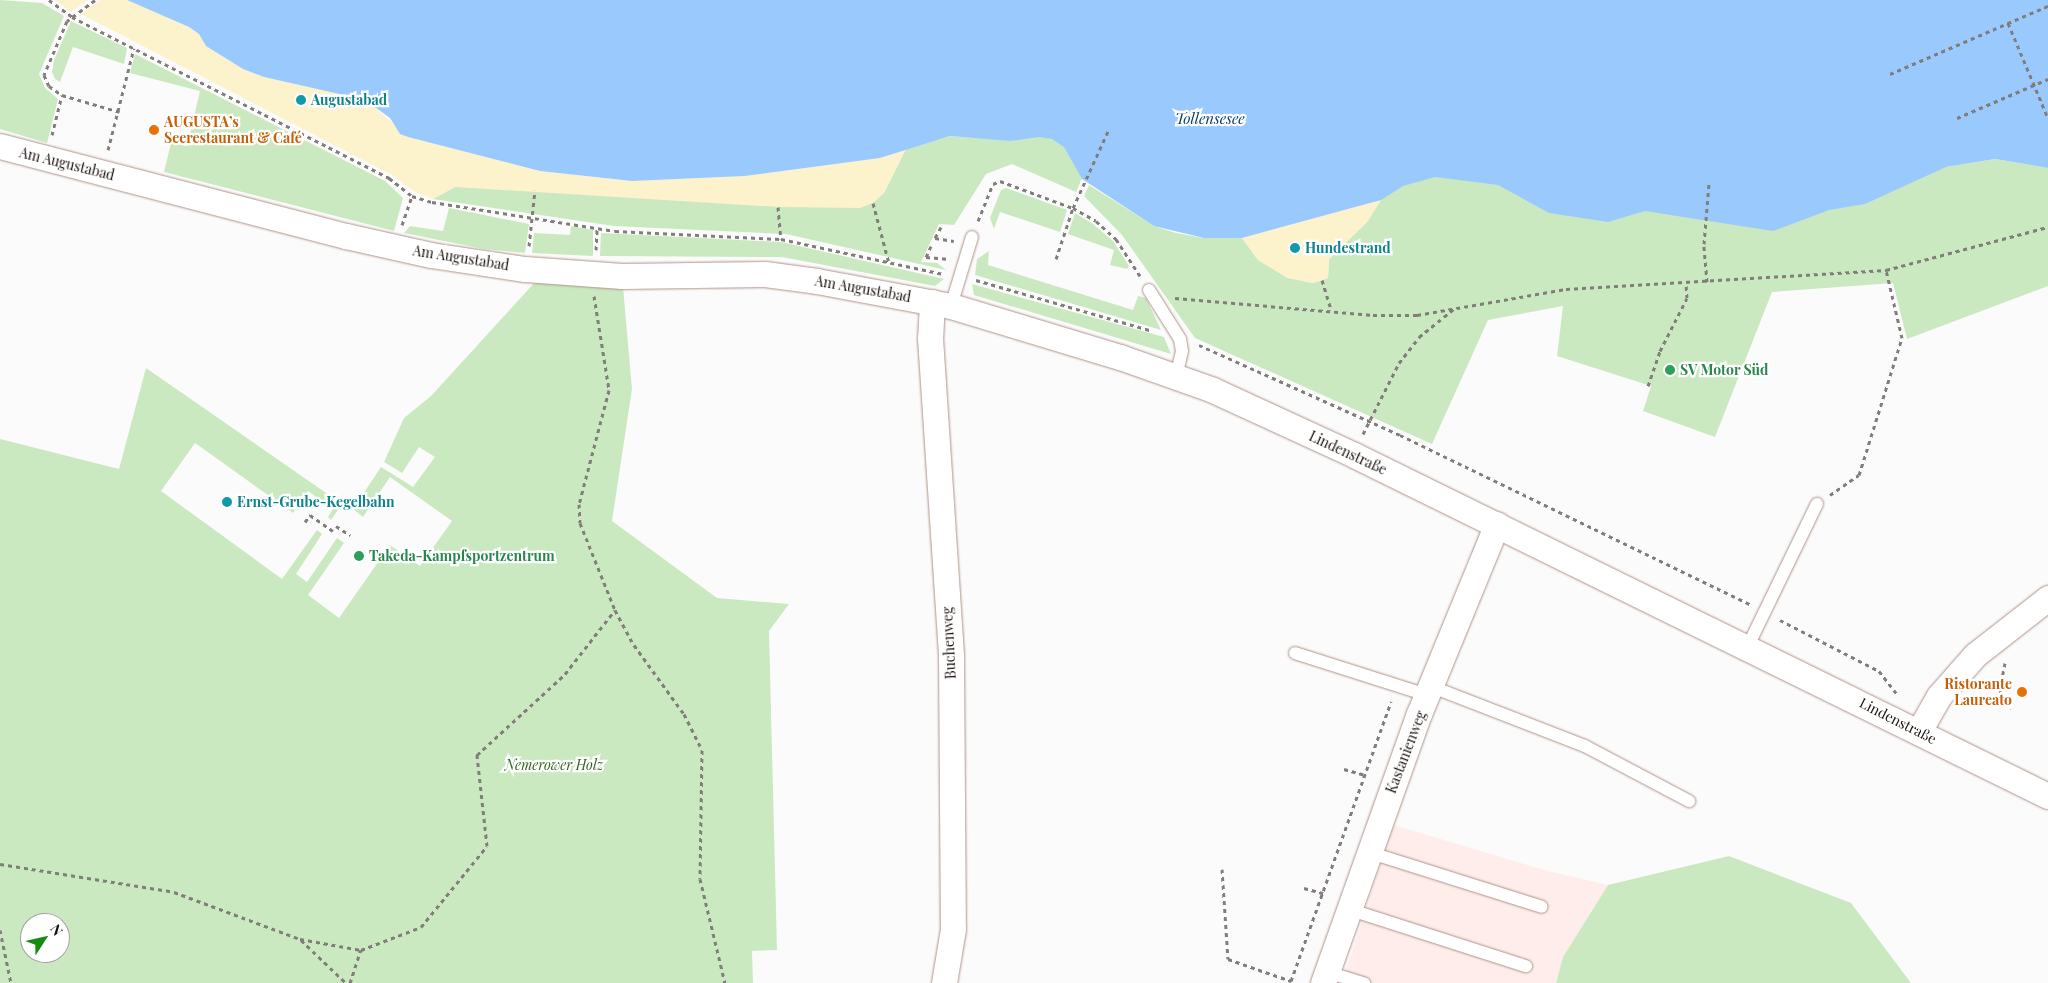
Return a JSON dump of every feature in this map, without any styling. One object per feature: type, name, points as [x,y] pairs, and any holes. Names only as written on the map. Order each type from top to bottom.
[{"type":"street","name":"Am Augustabad","points":[[0,146],[396,247],[525,269],[594,274],[765,274],[941,304]]},
{"type":"street","name":"Lindenstraße","points":[[941,304],[1176,376],[1354,455],[1748,646],[1924,722],[2048,796]]},
{"type":"street","name":"Buchenweg","points":[[941,304],[930,338],[951,656],[953,928],[944,983]]},
{"type":"street","name":"Kastanienweg","points":[[1325,977],[1368,852],[1429,691],[1497,524]]},
{"type":"street","points":[[1924,722],[1953,678],[1998,634],[2048,598]]},
{"type":"lane","points":[[941,304],[958,276],[971,240]]},
{"type":"lane","points":[[1149,290],[1180,339],[1182,351],[1176,376]]},
{"type":"lane","points":[[1748,646],[1817,504]]},
{"type":"lane","points":[[1295,654],[1397,684],[1429,691],[1585,746],[1689,801]]},
{"type":"lane","points":[[1368,852],[1542,907]]},
{"type":"lane","points":[[1348,909],[1526,966]]},
{"type":"lane","points":[[1325,977],[1364,983]]},
{"type":"path","points":[[49,0],[72,16],[389,178],[412,196],[432,202],[533,221],[571,223],[615,231],[782,239],[888,263],[958,276]]},
{"type":"path","points":[[95,0],[72,16],[44,75],[49,86],[62,95],[119,111]]},
{"type":"path","points":[[1890,74],[2048,6]]},
{"type":"path","points":[[2008,23],[2048,118]]},
{"type":"path","points":[[102,172],[134,48]]},
{"type":"path","points":[[1957,118],[2048,79]]},
{"type":"path","points":[[46,158],[62,95]]},
{"type":"path","points":[[1056,259],[1073,208],[1109,129]]},
{"type":"path","points":[[941,227],[935,238],[971,240],[992,184],[1000,181],[1073,208],[1096,221],[1116,239],[1149,290],[1172,298],[1373,315],[1417,315],[1566,289],[1886,270],[2048,227]]},
{"type":"path","points":[[1707,282],[1704,244],[1708,183]]},
{"type":"path","points":[[533,221],[535,190]]},
{"type":"path","points":[[396,247],[412,196]]},
{"type":"path","points":[[873,203],[888,263]]},
{"type":"path","points":[[778,207],[782,239]]},
{"type":"path","points":[[931,246],[926,257],[962,261]]},
{"type":"path","points":[[1817,504],[1860,474],[1902,338],[1886,270]]},
{"type":"path","points":[[594,274],[609,390],[579,504],[580,523],[615,610],[634,645],[684,714],[702,750],[700,879],[725,983]]},
{"type":"path","points":[[1322,280],[1331,310]]},
{"type":"path","points":[[1648,386],[1660,351],[1687,298],[1686,283]]},
{"type":"path","points":[[1455,307],[1419,337],[1399,363],[1369,421],[1765,612],[1879,671],[1900,698],[1924,722]]},
{"type":"path","points":[[305,522],[310,515],[333,531]]},
{"type":"path","points":[[336,526],[350,535]]},
{"type":"path","points":[[0,864],[174,892],[300,939],[361,950],[422,927],[487,846],[477,755],[565,674],[615,610]]},
{"type":"path","points":[[1998,634],[2005,658],[2002,696],[2011,708]]},
{"type":"path","points":[[1222,869],[1228,959],[1291,981],[1397,684]]},
{"type":"path","points":[[1344,769],[1365,774]]},
{"type":"path","points":[[1304,888],[1323,893]]},
{"type":"path","points":[[0,930],[11,983]]},
{"type":"path","points":[[300,939],[346,983]]},
{"type":"path","points":[[350,983],[361,950]]},
{"type":"shaded area","points":[[1393,825],[1548,871],[1608,885],[1563,957],[1556,983],[1342,983]]},
{"type":"green space","points":[[0,0],[42,3],[64,16],[39,74],[45,88],[58,99],[47,143],[0,129]]},
{"type":"green space","points":[[71,21],[127,48],[124,64],[73,47],[60,82],[55,79],[52,72],[54,60]]},
{"type":"green space","points":[[135,54],[385,181],[403,198],[394,231],[164,172],[171,143],[187,146],[200,91],[130,73]]},
{"type":"green space","points":[[1007,123],[1096,146],[1076,192],[1012,164],[986,174],[954,225],[939,224],[921,262],[937,263],[946,270],[786,234],[614,226],[433,199],[455,187],[884,193],[906,149],[950,136],[976,138]]},
{"type":"green space","points":[[1995,159],[2048,168],[2048,286],[1907,339],[1893,283],[1772,292],[1715,437],[1643,411],[1651,386],[1557,356],[1563,306],[1488,320],[1432,444],[1195,338],[1122,235],[1084,196],[1089,185],[1154,226],[1176,233],[1204,238],[1242,238],[1258,260],[1288,278],[1313,283],[1328,278],[1329,259],[1368,221],[1380,178],[1946,167]]},
{"type":"green space","points":[[1006,188],[1067,210],[1060,232],[1000,212],[994,229],[990,218],[1001,190]]},
{"type":"green space","points":[[449,208],[529,224],[525,253],[484,249],[404,233],[410,226],[443,231]]},
{"type":"green space","points":[[1075,213],[1093,224],[1113,241],[1129,266],[1127,269],[1110,265],[1114,250],[1068,234]]},
{"type":"green space","points":[[571,226],[593,230],[593,256],[532,253],[534,233],[570,235]]},
{"type":"green space","points":[[601,233],[781,242],[944,279],[935,286],[782,257],[600,256]]},
{"type":"green space","points":[[989,251],[988,265],[1133,310],[1138,296],[1146,298],[1161,330],[975,275],[977,259]]},
{"type":"green space","name":"Nemerower Holz","points":[[536,281],[623,287],[632,389],[612,521],[717,598],[789,604],[769,631],[777,950],[752,951],[753,983],[0,983],[0,439],[119,469],[146,368],[342,504],[331,520],[328,517],[333,509],[308,491],[293,513],[195,443],[161,491],[282,579],[317,530],[322,534],[296,574],[307,582],[337,538],[344,543],[308,595],[339,618],[390,545],[420,566],[452,521],[390,477],[363,517],[353,509],[381,467],[413,487],[435,457],[419,447],[402,473],[384,462],[404,418],[431,396]]},
{"type":"green space","points":[[972,284],[1164,337],[1171,354],[974,295]]},
{"type":"green space","points":[[1729,856],[1851,903],[1911,983],[1556,983],[1563,957],[1608,885]]},
{"type":"sand","points":[[55,0],[88,0],[71,12]]},
{"type":"sand","name":"Augustabad","points":[[101,0],[127,0],[189,27],[199,34],[206,46],[243,69],[264,77],[348,96],[372,105],[408,137],[540,171],[632,181],[745,176],[880,158],[906,149],[884,193],[873,203],[860,208],[778,207],[455,187],[433,199],[415,192],[392,175],[81,14]]},
{"type":"sand","name":"Hundestrand","points":[[1381,200],[1368,221],[1329,259],[1328,278],[1313,283],[1288,278],[1258,260],[1242,238]]},
{"type":"water","name":"Tollensesee","points":[[127,0],[2048,0],[2048,168],[1995,159],[1946,167],[1865,204],[1829,210],[1773,231],[1645,211],[1608,222],[1549,213],[1498,185],[1435,177],[1403,186],[1381,200],[1242,238],[1204,238],[1154,226],[1082,179],[1064,147],[1052,139],[1039,137],[1010,141],[950,136],[880,158],[745,176],[632,181],[540,171],[408,137],[400,134],[390,118],[372,105],[348,96],[264,77],[243,69],[206,46],[199,34],[189,27]]},
{"type":"place","name":"Augustabad","points":[[301,100]]},
{"type":"place","name":"AUGUSTA’s Seerestaurant & Café","points":[[154,130]]},
{"type":"place","name":"Hundestrand","points":[[1295,248]]},
{"type":"place","name":"SV Motor Süd","points":[[1670,370]]},
{"type":"place","name":"Ernst-Grube-Kegelbahn","points":[[227,502]]},
{"type":"place","name":"Takeda-Kampfsportzentrum","points":[[359,556]]},
{"type":"place","name":"Ristorante Laureato","points":[[2022,692]]}]
